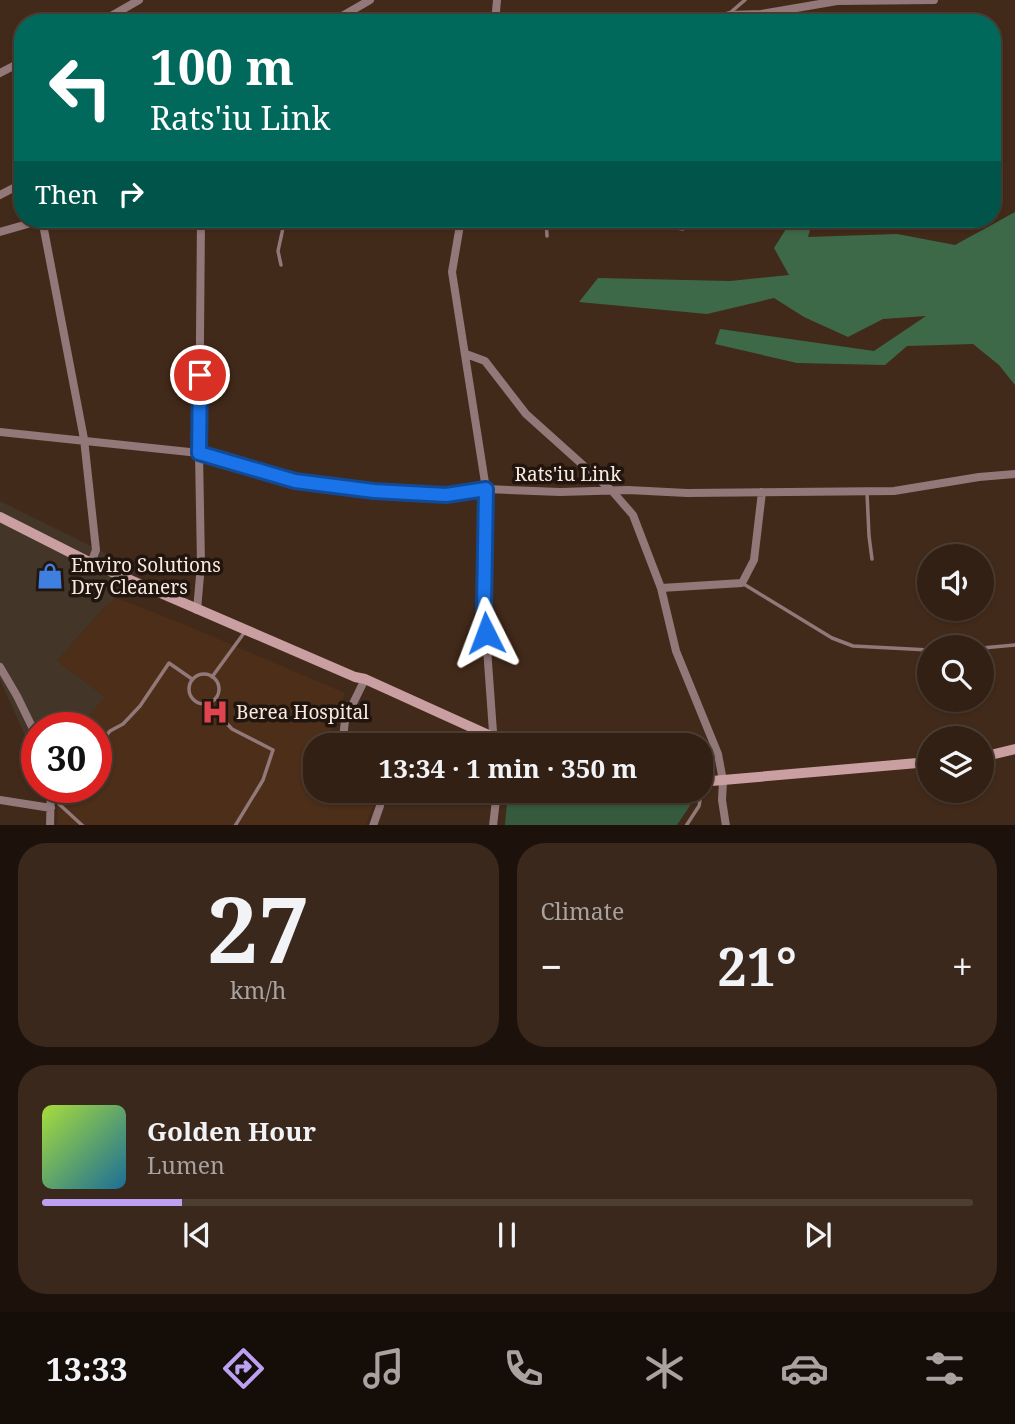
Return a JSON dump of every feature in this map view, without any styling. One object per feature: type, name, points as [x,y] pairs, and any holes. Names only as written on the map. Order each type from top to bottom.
[{"type":"main road","points":[[0,517],[91,563],[245,631],[365,679],[476,733]]},
{"type":"main road","points":[[994,754],[1015,749]]},
{"type":"main road","points":[[713,782],[917,763]]},
{"type":"street","points":[[115,14],[139,0]]},
{"type":"street","points":[[346,14],[370,0]]},
{"type":"street","points":[[761,14],[837,1],[934,0]]},
{"type":"street","points":[[45,228],[84,439],[96,550],[91,563]]},
{"type":"street","points":[[197,610],[201,564],[201,228]]},
{"type":"street","points":[[459,228],[452,272],[486,489],[484,606],[493,733]]},
{"type":"street","points":[[466,354],[485,361],[526,414],[613,492],[633,515],[661,588],[676,651],[718,754],[726,825]]},
{"type":"street","name":"Rats'iu Link","points":[[0,432],[199,453],[295,481],[374,491],[446,495],[486,489],[687,493],[894,491],[1015,474]]},
{"type":"street","points":[[661,588],[742,583],[754,560],[762,492]]},
{"type":"street","points":[[0,667],[24,712]]},
{"type":"street","points":[[343,733],[345,720],[365,679]]},
{"type":"street","points":[[0,800],[51,808]]},
{"type":"street","points":[[50,825],[51,803]]},
{"type":"street","points":[[373,825],[380,803]]},
{"type":"street","points":[[492,825],[495,803]]},
{"type":"lane","points":[[730,14],[745,0]]},
{"type":"lane","points":[[281,265],[278,251],[283,228]]},
{"type":"lane","points":[[547,228],[547,236]]},
{"type":"lane","points":[[676,228],[682,229]]},
{"type":"lane","points":[[867,491],[872,559]]},
{"type":"lane","points":[[742,583],[832,638],[853,646],[917,649]]},
{"type":"lane","points":[[212,677],[245,631]]},
{"type":"lane","points":[[994,647],[1015,645]]},
{"type":"lane","points":[[112,730],[123,724],[139,706],[169,663],[192,679]]},
{"type":"lane","points":[[202,674],[212,677],[216,681],[218,691],[213,700],[201,704],[191,696],[189,690],[192,679],[202,674]]},
{"type":"lane","points":[[208,703],[232,729],[273,750],[263,780],[235,825]]},
{"type":"lane","points":[[60,803],[83,825]]},
{"type":"lane","points":[[686,825],[699,803]]},
{"type":"shaded area","points":[[0,501],[137,569],[116,598],[57,661],[106,697],[92,712],[21,712],[21,726],[0,680]]},
{"type":"shaded area","name":"Berea Hospital","points":[[116,598],[345,693],[330,733],[303,733],[303,803],[374,803],[366,825],[57,825],[58,803],[112,803],[112,712],[92,712],[105,697],[57,661]]},
{"type":"green space","points":[[1015,212],[1015,385],[999,365],[973,344],[907,346],[885,365],[797,363],[715,344],[720,329],[874,351],[926,316],[883,319],[848,337],[804,317],[774,298],[707,314],[579,302],[598,278],[730,281],[789,275],[774,248],[787,228],[810,228],[808,237],[897,234],[955,245],[986,228],[1001,228],[1001,220]]},
{"type":"green space","points":[[507,803],[691,804],[677,825],[505,825]]},
{"type":"place","name":"Enviro Solutions Dry Cleaners","points":[[50,576]]},
{"type":"place","name":"Berea Hospital","points":[[215,712]]},
{"type":"route","points":[[200,375],[199,453],[295,481],[374,491],[446,495],[486,489],[486,633]]}]
